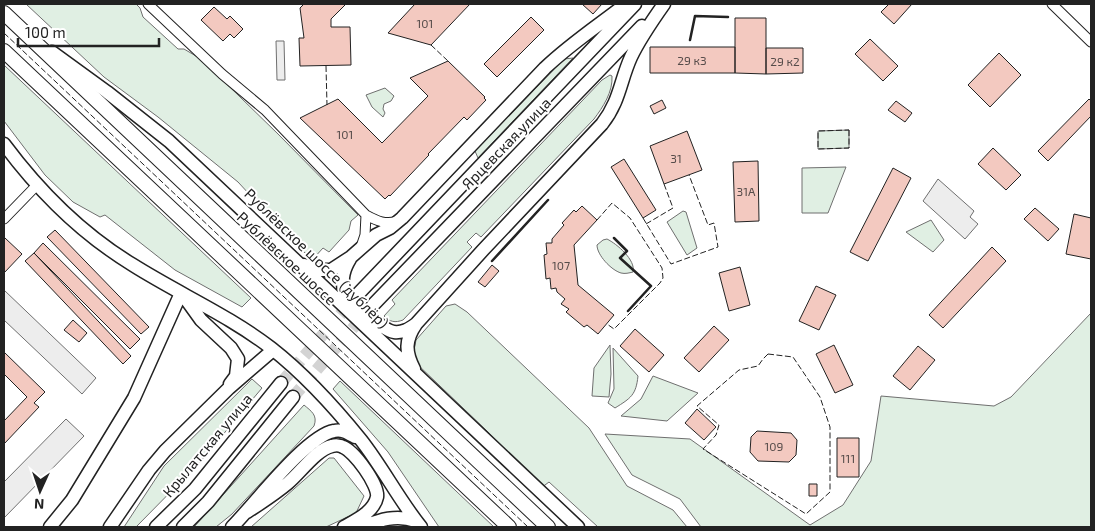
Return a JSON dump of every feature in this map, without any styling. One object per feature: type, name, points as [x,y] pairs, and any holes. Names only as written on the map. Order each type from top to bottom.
[{"type":"main road","points":[[298,262],[311,268],[331,270],[351,257],[376,235],[390,228],[402,218],[565,49],[626,4]]},
{"type":"main road","name":"Ярцевская улица","points":[[359,293],[635,4]]},
{"type":"main road","points":[[421,379],[411,362],[406,346],[410,332],[483,250],[612,112],[630,59],[638,42],[664,4]]},
{"type":"main road","name":"Ярцевская улица","points":[[373,305],[664,4]]},
{"type":"main road","name":"Рублёвское шоссе","points":[[4,13],[548,527]]},
{"type":"main road","name":"Рублёвское шоссе (дублёр)","points":[[20,28],[107,92],[169,141],[578,527]]},
{"type":"main road","points":[[4,51],[510,527]]},
{"type":"main road","points":[[4,144],[37,184],[68,216],[108,249],[132,265],[213,309],[244,328],[273,350],[321,396],[362,441],[419,524]]},
{"type":"main road","points":[[351,257],[343,276],[347,295],[388,331],[402,332],[416,324]]},
{"type":"main road","points":[[181,293],[201,320],[231,348],[238,359],[236,376],[228,388]]},
{"type":"main road","points":[[50,527],[72,500],[134,398],[181,293]]},
{"type":"main road","points":[[110,527],[149,470],[165,451],[228,388],[273,350]]},
{"type":"main road","name":"Крылатская улица","points":[[156,527],[196,489],[281,383]]},
{"type":"main road","points":[[182,527],[208,502],[293,397]]},
{"type":"main road","points":[[232,527],[270,485],[314,441],[323,435],[338,430],[345,431],[362,441]]},
{"type":"main road","points":[[247,512],[288,483],[322,451],[329,446],[336,445],[344,447],[350,452],[367,472],[377,493],[371,509],[344,527]]},
{"type":"main road","points":[[492,510],[502,527]]},
{"type":"main road","points":[[361,527],[393,517],[405,517],[419,524]]},
{"type":"street","points":[[148,4],[222,74],[264,110],[366,215],[386,223],[395,222],[402,218]]},
{"type":"street","points":[[1052,4],[1091,42]]},
{"type":"street","points":[[4,219],[37,184]]},
{"type":"street","points":[[361,247],[365,235],[366,215]]},
{"type":"green space","points":[[26,4],[136,4],[140,8],[143,17],[178,49],[184,49],[201,59],[358,215],[351,221],[349,230],[329,252],[323,248],[313,259],[300,249],[238,182],[158,117],[104,77]]},
{"type":"green space","points":[[573,58],[478,158],[475,151],[564,59]]},
{"type":"green space","points":[[4,65],[251,298],[242,307],[175,270],[105,215],[100,217],[73,202],[45,175],[4,121]]},
{"type":"green space","points":[[610,75],[612,76],[611,88],[604,104],[594,119],[481,237],[476,233],[467,242],[472,247],[403,320],[388,320],[384,316],[395,304],[392,300],[602,80]]},
{"type":"green space","points":[[385,88],[394,96],[391,101],[384,104],[383,109],[385,113],[383,117],[372,107],[366,95]]},
{"type":"green space","points":[[849,130],[849,148],[818,149],[818,131]]},
{"type":"green space","points":[[846,167],[828,213],[802,213],[802,168]]},
{"type":"green space","points":[[683,211],[686,212],[697,248],[687,255],[667,222]]},
{"type":"green space","points":[[931,220],[944,240],[933,252],[906,232]]},
{"type":"green space","points":[[607,239],[620,248],[629,258],[632,262],[633,272],[621,273],[609,265],[602,257],[597,245]]},
{"type":"green space","points":[[455,304],[467,312],[589,428],[627,486],[673,510],[687,527],[598,527],[549,482],[541,488],[487,431],[417,364],[413,356],[416,340],[446,306]]},
{"type":"green space","points":[[1091,313],[1091,527],[701,527],[680,499],[632,475],[605,434],[690,439],[810,525],[843,505],[871,461],[881,396],[994,406],[1011,397]]},
{"type":"green space","points":[[610,345],[611,374],[609,397],[592,396],[594,368]]},
{"type":"green space","points":[[613,348],[638,376],[636,388],[632,395],[615,408],[608,403],[614,389]]},
{"type":"green space","points":[[653,376],[698,393],[667,421],[621,416],[641,399]]},
{"type":"green space","points":[[252,379],[262,388],[200,462],[136,527],[124,527],[164,466]]},
{"type":"green space","points":[[340,381],[494,527],[439,527],[388,452],[333,389]]},
{"type":"green space","points":[[304,405],[314,416],[314,426],[232,514],[216,527],[194,527]]},
{"type":"green space","points":[[329,458],[334,458],[364,496],[356,513],[326,527],[251,527]]},
{"type":"shaded area","points":[[276,41],[284,41],[285,80],[277,80]]},
{"type":"shaded area","points":[[938,179],[974,211],[970,217],[978,224],[965,239],[923,201]]},
{"type":"shaded area","points":[[4,290],[96,378],[82,394],[4,320]]},
{"type":"shaded area","points":[[66,419],[84,436],[4,518],[4,482]]},
{"type":"building","points":[[304,4],[346,4],[331,19],[331,27],[350,27],[351,65],[300,66],[299,38],[304,38],[300,8]]},
{"type":"building","points":[[415,4],[470,4],[431,45],[388,33]]},
{"type":"building","points":[[582,4],[602,4],[593,14]]},
{"type":"building","points":[[889,4],[912,4],[894,24],[881,12]]},
{"type":"building","points":[[214,7],[227,19],[230,16],[243,29],[234,38],[230,34],[223,41],[201,20]]},
{"type":"building","points":[[531,17],[544,30],[497,77],[484,64]]},
{"type":"building","points":[[735,18],[766,18],[766,74],[735,73]]},
{"type":"building","points":[[870,39],[898,66],[883,81],[855,54]]},
{"type":"building","points":[[650,47],[735,47],[735,73],[650,73]]},
{"type":"building","points":[[766,48],[803,48],[803,73],[766,74]]},
{"type":"building","points":[[999,53],[1021,75],[990,107],[968,85]]},
{"type":"building","points":[[448,61],[486,100],[467,120],[464,117],[390,196],[385,199],[300,118],[338,99],[382,143],[428,96],[410,78]]},
{"type":"building","points":[[1089,99],[1091,101],[1091,116],[1048,161],[1038,151]]},
{"type":"building","points":[[662,100],[666,108],[654,114],[650,106]]},
{"type":"building","points":[[896,101],[912,113],[905,122],[888,110]]},
{"type":"building","points":[[687,131],[702,170],[664,184],[650,146]]},
{"type":"building","points":[[993,148],[1021,175],[1006,190],[978,164]]},
{"type":"building","points":[[624,159],[656,210],[643,218],[611,167]]},
{"type":"building","points":[[758,161],[759,221],[735,222],[733,162]]},
{"type":"building","points":[[893,168],[911,178],[868,261],[850,252]]},
{"type":"building","points":[[582,206],[597,220],[574,245],[578,285],[614,315],[598,334],[587,325],[584,327],[566,312],[569,309],[561,304],[565,299],[557,292],[556,288],[551,289],[550,278],[546,279],[544,255],[547,254],[546,243],[552,243],[552,239],[564,225],[562,223],[574,210],[576,212]]},
{"type":"building","points":[[1035,208],[1059,229],[1048,241],[1024,219]]},
{"type":"building","points":[[1074,214],[1091,218],[1091,259],[1066,254]]},
{"type":"building","points":[[55,230],[149,327],[141,334],[47,237]]},
{"type":"building","points":[[5,238],[22,254],[4,273],[4,240]]},
{"type":"building","points":[[43,243],[140,339],[130,349],[34,253]]},
{"type":"building","points":[[992,247],[1006,261],[943,328],[929,315]]},
{"type":"building","points":[[34,253],[131,356],[123,364],[25,261]]},
{"type":"building","points":[[492,265],[499,271],[485,287],[478,282]]},
{"type":"building","points":[[740,267],[750,305],[729,311],[719,273]]},
{"type":"building","points":[[816,286],[836,295],[819,330],[799,321]]},
{"type":"building","points":[[73,320],[87,333],[79,342],[64,330]]},
{"type":"building","points":[[714,326],[729,340],[699,372],[684,358]]},
{"type":"building","points":[[635,329],[664,355],[649,372],[620,346]]},
{"type":"building","points":[[834,345],[853,385],[835,393],[816,354]]},
{"type":"building","points":[[918,346],[935,360],[910,390],[893,376]]},
{"type":"building","points":[[4,352],[45,392],[34,403],[39,407],[4,444],[4,421],[27,397],[4,374]]},
{"type":"building","points":[[697,409],[716,427],[704,440],[685,423]]},
{"type":"building","points":[[757,431],[791,433],[797,440],[796,455],[789,462],[758,461],[750,452],[751,437]]},
{"type":"building","points":[[837,438],[859,438],[859,477],[837,477]]},
{"type":"building","points":[[809,484],[817,484],[817,496],[809,496]]},
{"type":"tunnel","points":[[281,383],[352,301]]},
{"type":"tunnel","points":[[293,397],[366,313]]},
{"type":"fence","points":[[4,33],[528,527]]},
{"type":"fence","points":[[431,45],[448,61]]},
{"type":"fence","points":[[326,66],[327,105]]},
{"type":"fence","points":[[849,130],[849,148],[818,149],[818,131],[849,130]]},
{"type":"fence","points":[[643,218],[671,264],[718,247],[714,223],[708,225],[689,175]]},
{"type":"fence","points":[[646,224],[673,208],[664,184]]},
{"type":"fence","points":[[597,220],[612,203],[630,218],[662,268],[663,278],[614,329],[607,324]]},
{"type":"fence","points":[[768,354],[793,357],[820,397],[830,427],[830,492],[806,514],[703,449],[716,435],[719,425],[697,406],[739,370],[758,366],[768,354]]},
{"type":"wall","points":[[690,40],[695,16],[728,17]]},
{"type":"wall","points":[[492,261],[548,200]]},
{"type":"wall","points":[[614,238],[627,251],[620,258],[651,286],[628,311]]}]
